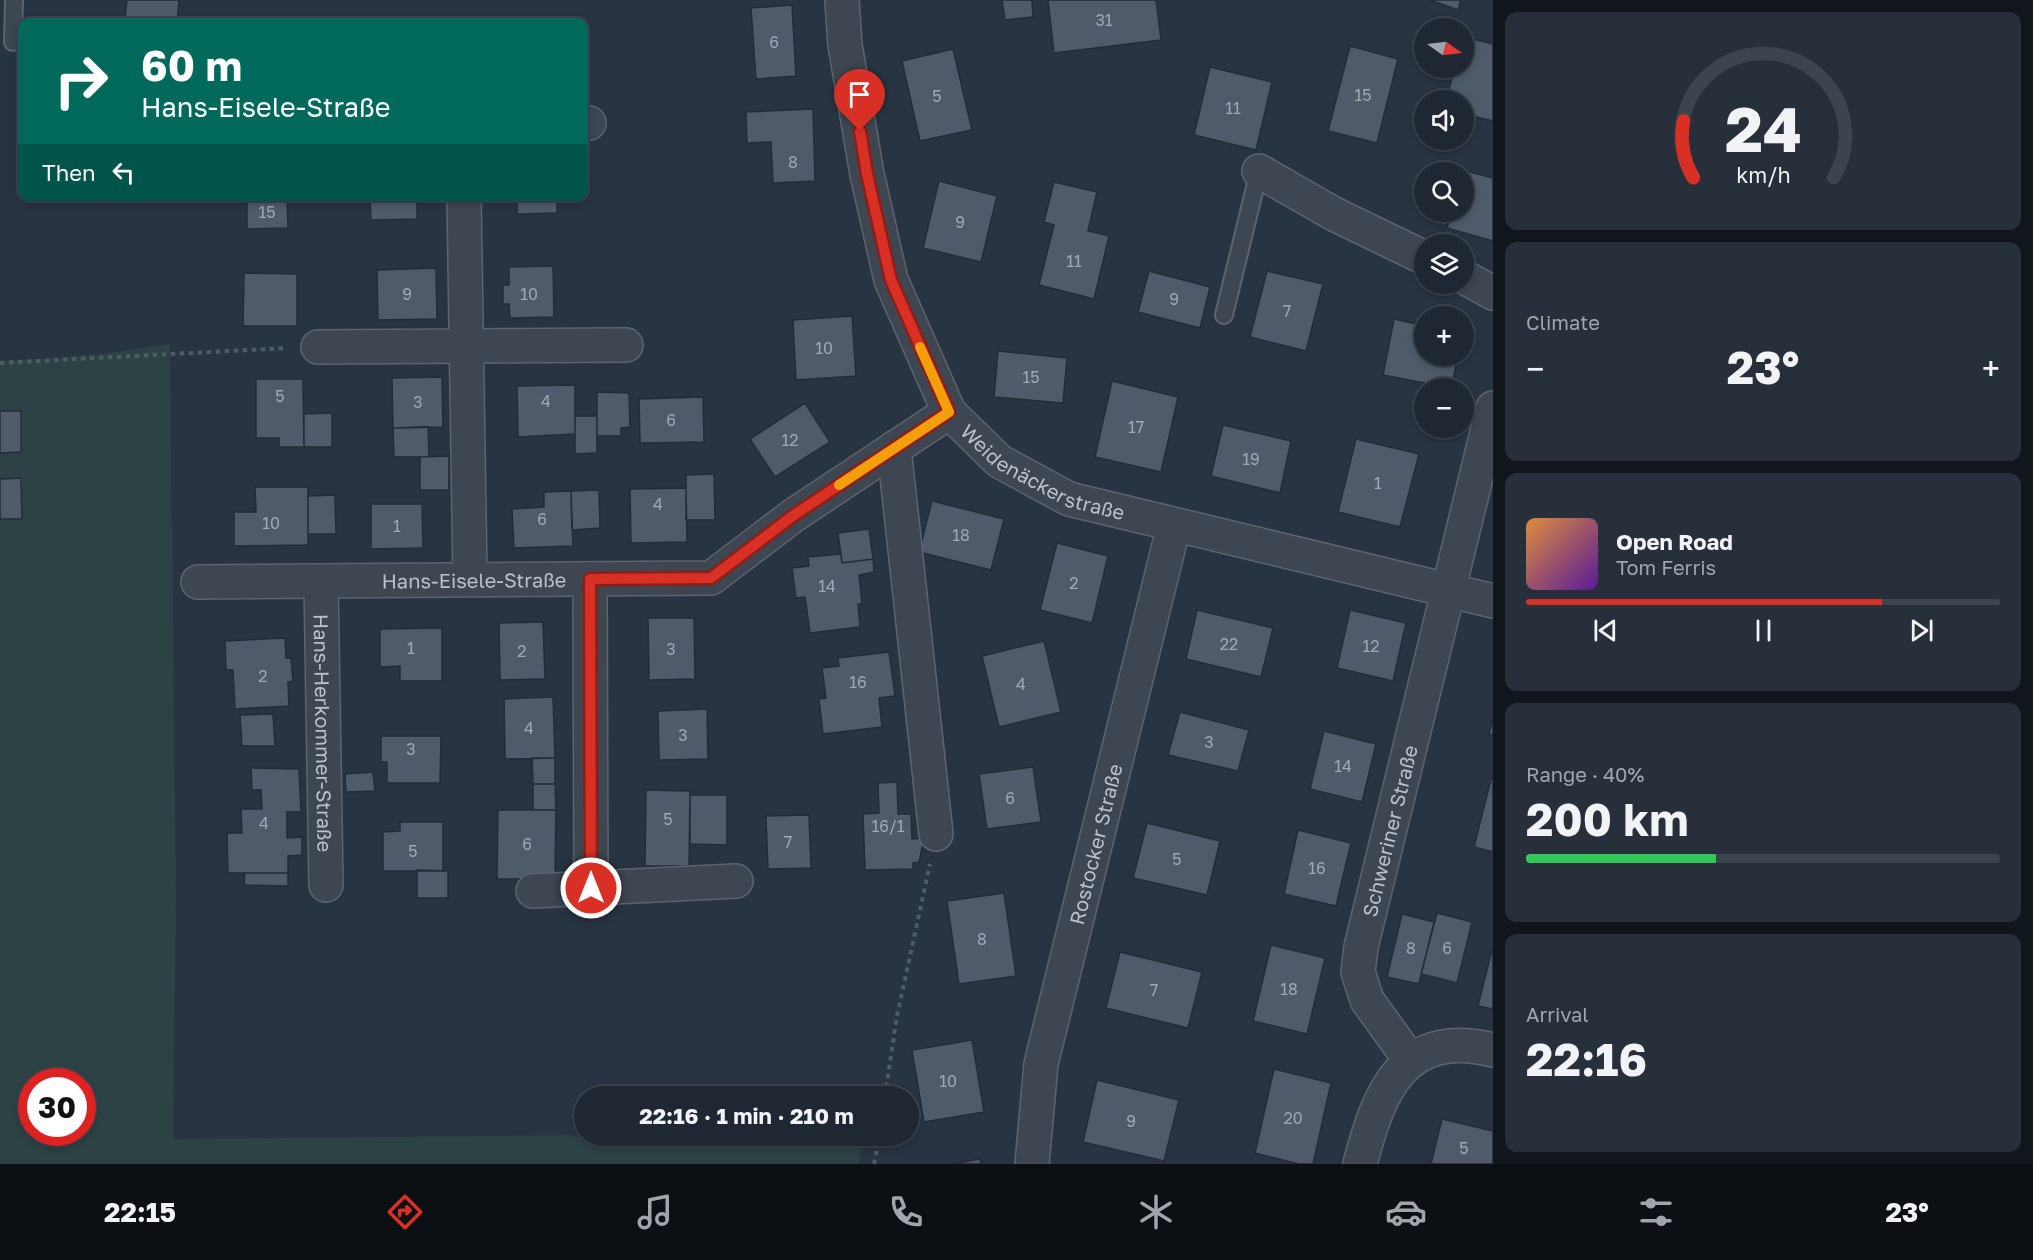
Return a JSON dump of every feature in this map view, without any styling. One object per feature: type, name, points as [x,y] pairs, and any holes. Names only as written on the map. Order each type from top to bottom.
[{"type":"street","name":"Weidenäckerstraße","points":[[843,0],[846,45],[867,174],[891,280],[949,412],[999,461],[1069,499],[1493,601]]},
{"type":"street","points":[[1259,171],[1334,214],[1414,253]]},
{"type":"street","points":[[464,201],[470,579]]},
{"type":"street","points":[[1474,283],[1493,293]]},
{"type":"street","points":[[318,346],[626,345]]},
{"type":"street","name":"Schweriner Straße","points":[[1410,1060],[1367,1000],[1358,972],[1361,947],[1493,408]]},
{"type":"street","name":"Hans-Eisele-Straße","points":[[198,582],[711,578],[794,515],[949,412]]},
{"type":"street","points":[[894,448],[936,834]]},
{"type":"street","name":"Rostocker Straße","points":[[1032,1164],[1041,1064],[1174,525]]},
{"type":"street","points":[[590,579],[591,888]]},
{"type":"street","name":"Hans-Herkommer-Straße","points":[[321,581],[326,885]]},
{"type":"street","points":[[533,891],[736,881]]},
{"type":"street","points":[[1360,1164],[1369,1128],[1380,1101],[1394,1078],[1410,1060],[1426,1050],[1452,1046],[1493,1050]]},
{"type":"lane","points":[[13,42],[14,0]]},
{"type":"lane","points":[[1224,315],[1259,171]]},
{"type":"path","points":[[0,363],[318,346]]},
{"type":"path","points":[[886,1086],[897,1016],[936,834]]},
{"type":"path","points":[[874,1164],[878,1146]]},
{"type":"green space","points":[[170,344],[176,899],[173,1139],[574,1135],[574,1146],[862,1146],[859,1164],[0,1164],[0,362],[101,354]]},
{"type":"building","points":[[127,0],[179,0],[177,18],[125,18]]},
{"type":"building","points":[[1002,0],[1032,0],[1033,17],[1005,20]]},
{"type":"building","points":[[1048,0],[1156,0],[1161,40],[1054,53]]},
{"type":"building","points":[[1430,0],[1461,0],[1458,10]]},
{"type":"building","points":[[792,5],[796,76],[756,79],[751,8]]},
{"type":"building","points":[[1474,39],[1493,44],[1493,121],[1474,116],[1474,90],[1449,90],[1452,78],[1474,78]]},
{"type":"building","points":[[1350,46],[1398,59],[1377,143],[1328,131]]},
{"type":"building","points":[[953,49],[972,130],[920,141],[902,61]]},
{"type":"building","points":[[1210,67],[1272,82],[1256,150],[1194,135]]},
{"type":"building","points":[[813,109],[815,181],[773,183],[771,142],[747,143],[746,112]]},
{"type":"building","points":[[1474,173],[1493,178],[1493,241],[1447,228],[1449,222],[1474,222]]},
{"type":"building","points":[[939,181],[997,196],[981,262],[923,248]]},
{"type":"building","points":[[1054,182],[1097,192],[1088,231],[1109,236],[1094,299],[1039,285],[1054,225],[1044,222]]},
{"type":"building","points":[[247,201],[287,201],[288,228],[247,229]]},
{"type":"building","points":[[370,201],[417,201],[417,219],[371,220]]},
{"type":"building","points":[[511,201],[557,201],[557,213],[517,214],[517,203],[511,203]]},
{"type":"building","points":[[553,266],[554,317],[510,318],[509,304],[503,304],[503,285],[509,285],[509,267]]},
{"type":"building","points":[[436,268],[437,319],[378,320],[377,270]]},
{"type":"building","points":[[1149,271],[1210,287],[1200,328],[1138,312]]},
{"type":"building","points":[[1267,271],[1323,284],[1306,351],[1250,337]]},
{"type":"building","points":[[244,273],[297,274],[297,326],[243,326]]},
{"type":"building","points":[[852,316],[856,376],[796,380],[793,320]]},
{"type":"building","points":[[1394,319],[1414,324],[1414,366],[1456,366],[1453,378],[1414,378],[1414,381],[1383,375]]},
{"type":"building","points":[[998,351],[1067,358],[1063,403],[994,397]]},
{"type":"building","points":[[442,377],[443,427],[393,428],[392,378]]},
{"type":"building","points":[[256,379],[303,379],[304,447],[279,447],[279,438],[256,438]]},
{"type":"building","points":[[1112,381],[1178,397],[1161,472],[1095,457]]},
{"type":"building","points":[[575,385],[575,434],[518,437],[517,386]]},
{"type":"building","points":[[597,392],[629,393],[630,427],[621,428],[621,436],[597,436]]},
{"type":"building","points":[[703,397],[704,442],[640,443],[639,399]]},
{"type":"building","points":[[805,403],[830,442],[775,477],[750,439]]},
{"type":"building","points":[[0,411],[21,411],[21,452],[0,453]]},
{"type":"building","points":[[332,413],[332,447],[304,447],[304,414]]},
{"type":"building","points":[[575,416],[597,416],[597,453],[575,454]]},
{"type":"building","points":[[1223,425],[1291,441],[1280,493],[1211,476]]},
{"type":"building","points":[[428,427],[429,457],[394,457],[393,428]]},
{"type":"building","points":[[1356,439],[1419,454],[1400,527],[1338,512]]},
{"type":"building","points":[[449,456],[449,490],[420,490],[420,457]]},
{"type":"building","points":[[714,474],[715,520],[686,520],[686,475]]},
{"type":"building","points":[[21,478],[22,519],[0,519],[0,479]]},
{"type":"building","points":[[255,487],[308,487],[308,545],[234,546],[234,512],[256,512]]},
{"type":"building","points":[[686,488],[687,542],[631,543],[630,489]]},
{"type":"building","points":[[599,490],[600,528],[572,530],[571,491]]},
{"type":"building","points":[[571,491],[573,546],[514,548],[512,509],[544,507],[544,492]]},
{"type":"building","points":[[335,495],[336,534],[308,534],[308,496]]},
{"type":"building","points":[[932,501],[1004,519],[991,570],[919,552]]},
{"type":"building","points":[[371,504],[422,504],[423,548],[371,549]]},
{"type":"building","points":[[869,529],[873,559],[842,563],[838,533]]},
{"type":"building","points":[[1057,543],[1108,556],[1092,623],[1040,610]]},
{"type":"building","points":[[841,554],[842,563],[873,559],[874,572],[859,575],[862,604],[858,604],[860,627],[810,633],[805,597],[796,598],[792,568],[809,566],[808,557]]},
{"type":"building","points":[[1197,610],[1273,628],[1261,677],[1186,659]]},
{"type":"building","points":[[1350,610],[1406,623],[1393,681],[1337,668]]},
{"type":"building","points":[[648,618],[694,618],[695,679],[649,680]]},
{"type":"building","points":[[543,622],[545,679],[500,680],[499,623]]},
{"type":"building","points":[[442,628],[442,681],[400,681],[400,666],[380,667],[380,629]]},
{"type":"building","points":[[285,638],[286,658],[291,658],[293,681],[288,682],[289,706],[235,709],[233,670],[226,670],[225,641]]},
{"type":"building","points":[[1044,641],[1061,712],[999,727],[982,656]]},
{"type":"building","points":[[889,652],[895,696],[879,698],[882,727],[823,734],[819,699],[826,698],[822,668],[839,666],[838,658]]},
{"type":"building","points":[[553,697],[555,758],[505,759],[504,699]]},
{"type":"building","points":[[707,709],[708,759],[659,760],[658,711]]},
{"type":"building","points":[[1180,712],[1249,730],[1238,771],[1168,755]]},
{"type":"building","points":[[273,714],[275,746],[242,746],[240,715]]},
{"type":"building","points":[[1493,718],[1493,735],[1489,734]]},
{"type":"building","points":[[1324,731],[1376,744],[1362,802],[1310,789]]},
{"type":"building","points":[[381,736],[441,736],[440,783],[387,783],[387,762],[381,762]]},
{"type":"building","points":[[532,758],[555,758],[555,784],[533,784]]},
{"type":"building","points":[[1033,767],[1041,822],[987,829],[979,774]]},
{"type":"building","points":[[251,768],[299,769],[301,812],[287,812],[287,838],[302,837],[302,855],[288,856],[288,873],[228,873],[227,833],[242,833],[241,809],[262,809],[261,790],[252,790]]},
{"type":"building","points":[[373,772],[375,791],[346,792],[345,774]]},
{"type":"building","points":[[1491,779],[1493,779],[1493,852],[1474,847]]},
{"type":"building","points":[[897,782],[898,814],[911,814],[912,839],[924,838],[919,862],[913,863],[913,869],[865,870],[863,814],[879,813],[878,783]]},
{"type":"building","points":[[533,784],[555,784],[556,810],[533,810]]},
{"type":"building","points":[[646,790],[690,791],[689,866],[645,866]]},
{"type":"building","points":[[690,795],[727,795],[727,845],[690,844]]},
{"type":"building","points":[[498,810],[556,810],[555,879],[497,879]]},
{"type":"building","points":[[809,815],[811,868],[768,869],[766,816]]},
{"type":"building","points":[[400,822],[443,822],[443,871],[383,871],[383,832],[400,831]]},
{"type":"building","points":[[1147,823],[1220,841],[1207,895],[1133,878]]},
{"type":"building","points":[[1298,830],[1351,843],[1336,906],[1284,894]]},
{"type":"building","points":[[417,870],[448,871],[448,898],[417,898]]},
{"type":"building","points":[[245,873],[288,873],[288,886],[244,885]]},
{"type":"building","points":[[1004,893],[1016,976],[959,984],[947,901]]},
{"type":"building","points":[[1437,913],[1472,922],[1457,983],[1421,974]]},
{"type":"building","points":[[1402,914],[1434,922],[1419,984],[1387,977]]},
{"type":"building","points":[[1271,945],[1325,958],[1307,1034],[1253,1021]]},
{"type":"building","points":[[1493,946],[1493,1009],[1478,1006]]},
{"type":"building","points":[[1120,952],[1202,972],[1188,1028],[1106,1008]]},
{"type":"building","points":[[972,1040],[984,1112],[924,1122],[912,1050]]},
{"type":"building","points":[[1274,1069],[1331,1083],[1313,1164],[1299,1164],[1255,1153]]},
{"type":"building","points":[[1097,1080],[1179,1100],[1164,1161],[1083,1142]]},
{"type":"building","points":[[1442,1119],[1493,1131],[1493,1164],[1431,1164]]},
{"type":"building","points":[[980,1159],[981,1164],[953,1164]]},
{"type":"slow traffic","points":[[839,485],[949,412],[920,347]]},
{"type":"route","points":[[591,888],[590,579],[711,578],[794,515],[949,412],[891,280],[867,174],[860,131]]}]
